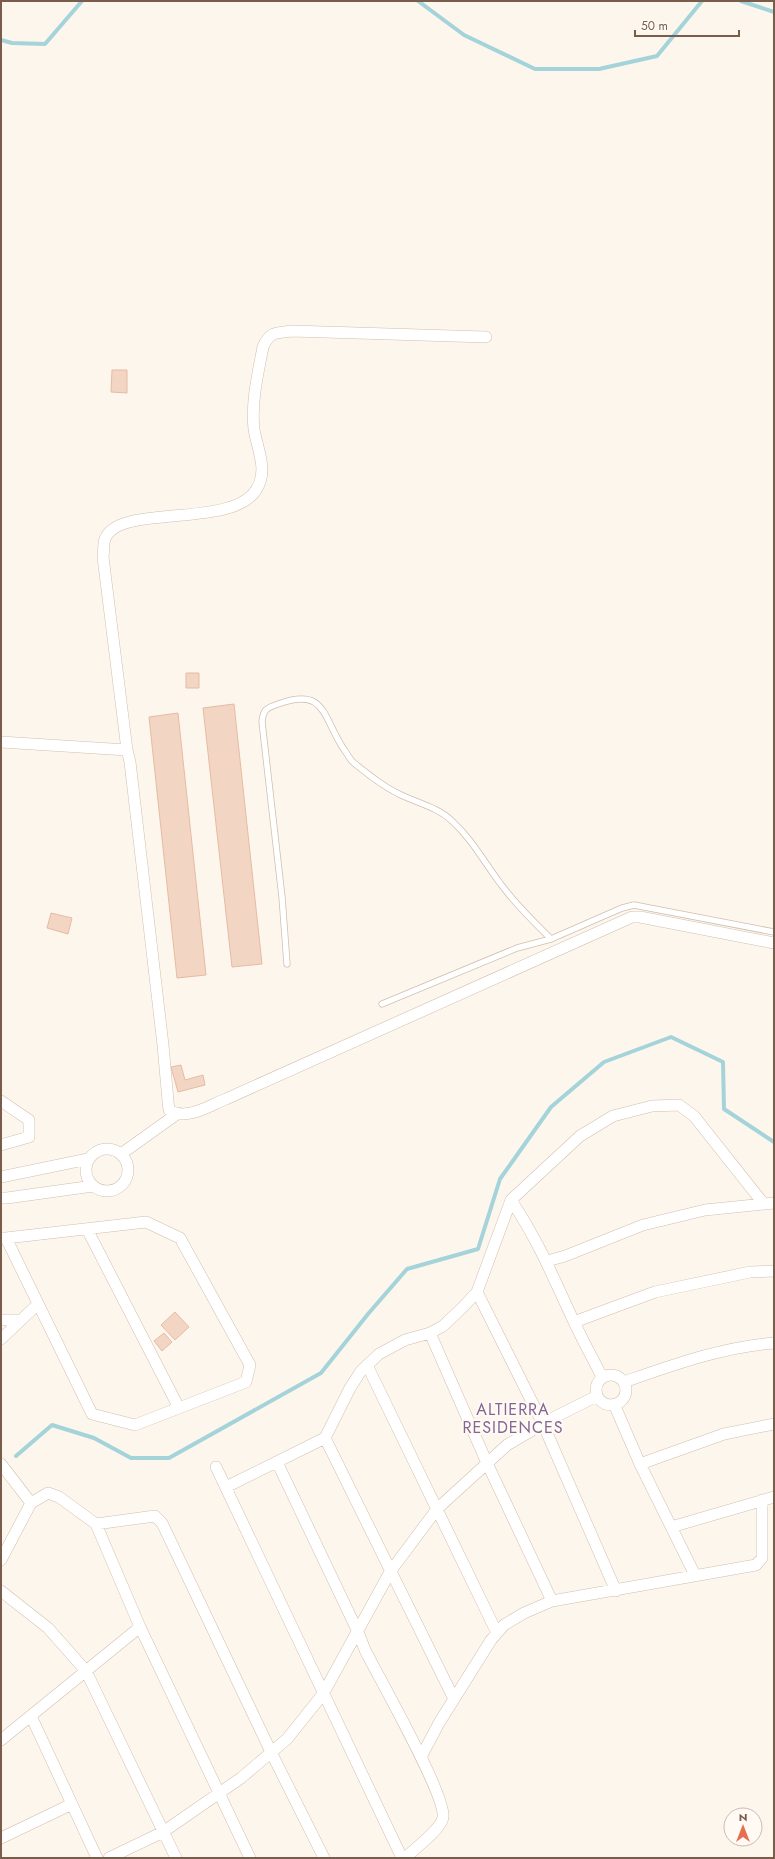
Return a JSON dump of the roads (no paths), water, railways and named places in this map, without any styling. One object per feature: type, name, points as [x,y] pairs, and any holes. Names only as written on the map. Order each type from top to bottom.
[{"type":"street","points":[[486,337],[292,331],[274,333],[267,337],[263,347],[253,417],[263,472],[256,491],[243,502],[216,512],[132,521],[118,526],[105,538],[103,557],[130,762],[163,1045],[169,1110],[177,1114],[188,1114],[226,1099],[632,917],[640,917],[774,943]]},
{"type":"street","points":[[1,742],[128,750]]},
{"type":"street","points":[[1,1101],[29,1120],[29,1137],[1,1145]]},
{"type":"street","points":[[226,1487],[326,1438],[350,1388],[367,1365],[379,1354],[405,1340],[430,1333],[443,1326],[477,1292],[511,1200],[580,1136],[613,1116],[652,1106],[679,1105],[694,1116],[768,1203]]},
{"type":"street","points":[[121,1154],[177,1114]]},
{"type":"street","points":[[103,1148],[113,1149],[121,1154],[127,1161],[129,1171],[126,1180],[120,1187],[111,1191],[101,1190],[93,1186],[87,1178],[86,1169],[88,1159],[94,1152],[103,1148]]},
{"type":"street","points":[[1,1177],[88,1159]]},
{"type":"street","points":[[1,1198],[93,1186]]},
{"type":"street","points":[[511,1200],[525,1221],[547,1261],[574,1322],[602,1377]]},
{"type":"street","points":[[547,1261],[565,1256],[643,1225],[705,1210],[768,1203]]},
{"type":"street","points":[[146,1222],[180,1238],[250,1365],[246,1382],[135,1425],[92,1414],[38,1304],[3,1238],[87,1229],[146,1222]]},
{"type":"street","points":[[87,1229],[179,1408]]},
{"type":"street","points":[[574,1322],[655,1292],[750,1272],[774,1271]]},
{"type":"street","points":[[477,1292],[543,1424],[616,1591]]},
{"type":"street","points":[[1,1339],[38,1304]]},
{"type":"street","points":[[1,1320],[20,1320]]},
{"type":"street","points":[[430,1333],[487,1463],[552,1601]]},
{"type":"street","points":[[624,1382],[691,1359],[752,1344],[774,1343]]},
{"type":"street","points":[[367,1365],[497,1632]]},
{"type":"street","points":[[607,1375],[616,1375],[624,1382],[626,1386],[625,1395],[619,1402],[614,1404],[604,1403],[597,1396],[596,1388],[602,1377],[607,1375]]},
{"type":"street","points":[[109,1858],[163,1832],[219,1794],[287,1739],[323,1694],[390,1572],[437,1509],[508,1445],[543,1424],[597,1396]]},
{"type":"street","points":[[614,1404],[640,1464],[694,1575]]},
{"type":"street","points":[[640,1464],[724,1434],[774,1424]]},
{"type":"street","points":[[326,1438],[390,1572],[454,1699]]},
{"type":"street","points":[[216,1467],[323,1694],[403,1858],[440,1825],[443,1817],[443,1805],[421,1757],[364,1650],[358,1632],[277,1462]]},
{"type":"street","points":[[1,1464],[31,1503]]},
{"type":"street","points":[[1,1560],[31,1503],[48,1493],[59,1497],[96,1524],[140,1627],[250,1858]]},
{"type":"street","points":[[671,1527],[774,1497]]},
{"type":"street","points":[[421,1757],[454,1699],[491,1640],[504,1625],[524,1613],[552,1601],[616,1591],[694,1575],[756,1565],[762,1558],[762,1500]]},
{"type":"street","points":[[96,1524],[155,1516],[162,1523],[271,1752],[324,1858]]},
{"type":"street","points":[[1,1591],[48,1628],[86,1671],[176,1858]]},
{"type":"street","points":[[1,1740],[140,1627]]},
{"type":"street","points":[[31,1716],[97,1858]]},
{"type":"street","points":[[1,1838],[72,1804]]},
{"type":"lane","points":[[287,964],[282,897],[262,722],[263,713],[269,707],[300,697],[308,698],[319,704],[333,732],[352,761],[380,784],[401,795],[428,806],[452,820],[474,845],[500,884],[526,915],[551,939]]},
{"type":"lane","points":[[382,1004],[517,948],[551,939],[622,908],[634,905],[774,932]]},
{"type":"waterway","points":[[1,40],[12,43],[45,44],[82,1]]},
{"type":"waterway","points":[[418,1],[464,35],[535,69],[599,69],[657,56],[702,1]]},
{"type":"waterway","points":[[741,1],[774,12]]},
{"type":"waterway","points":[[16,1456],[52,1425],[94,1438],[131,1458],[169,1458],[321,1373],[368,1314],[407,1269],[478,1249],[500,1179],[551,1107],[604,1062],[671,1037],[723,1062],[724,1109],[774,1142]]},
{"type":"district","name":"ALTIERRA RESIDENCES","points":[[513,1418]]}]
